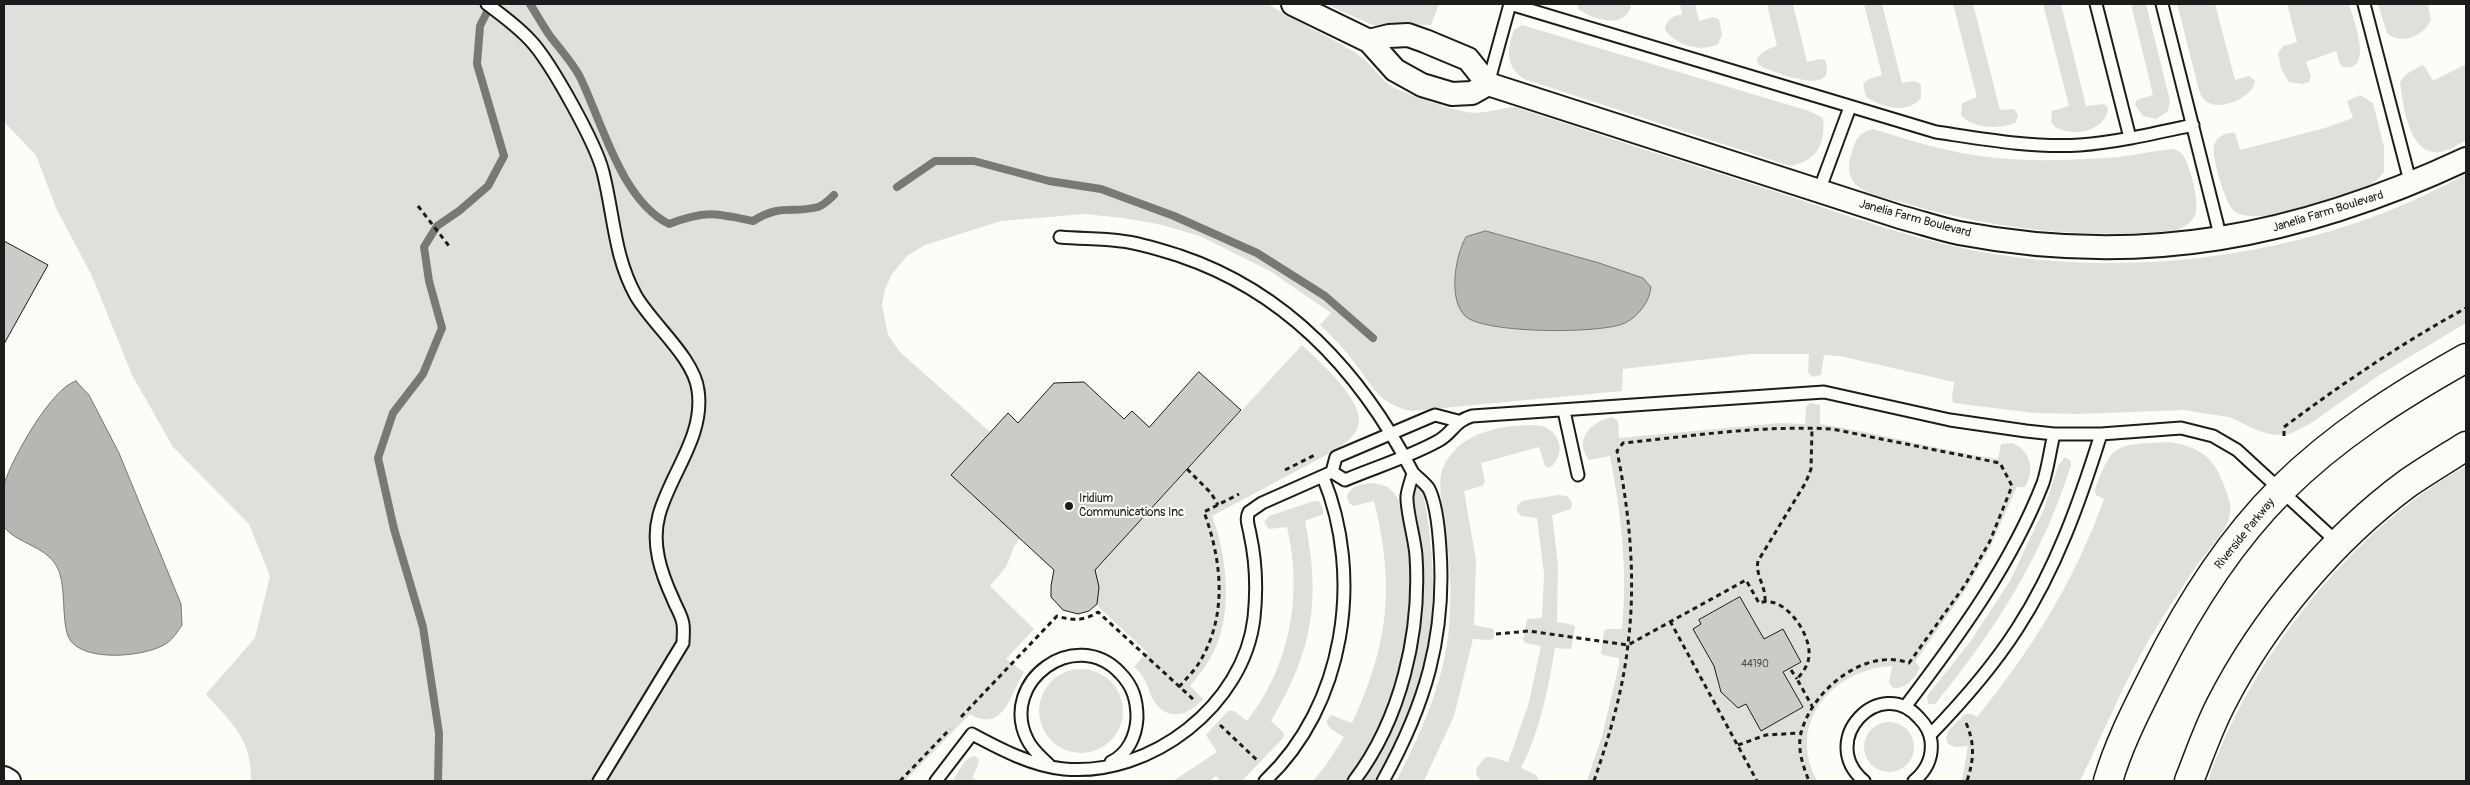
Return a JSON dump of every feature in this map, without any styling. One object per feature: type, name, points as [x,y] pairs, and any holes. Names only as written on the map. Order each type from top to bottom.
[{"type":"main road","name":"Riverside Parkway","points":[[2108,781],[2127,729],[2194,601],[2230,548],[2281,490],[2329,448],[2389,403],[2466,358]]},
{"type":"main road","points":[[2188,781],[2220,705],[2240,668],[2292,595],[2338,543],[2409,483],[2466,446]]},
{"type":"street","points":[[1294,4],[1369,41],[1395,70],[1422,84],[1452,94],[1472,92],[1488,84],[1468,59],[1432,43],[1408,35],[1389,36],[1369,41]]},
{"type":"street","name":"Janelia Farm Boulevard","points":[[1488,84],[1900,217],[1957,232],[2038,244],[2116,248],[2222,239],[2304,222],[2356,206],[2411,185],[2466,159]]},
{"type":"street","points":[[4,778],[10,781]]},
{"type":"lane","points":[[487,4],[509,20],[532,42],[547,64],[597,154],[603,173],[614,236],[622,266],[636,296],[688,365],[698,390],[698,420],[686,453],[658,516],[656,543],[661,569],[684,622],[683,643],[599,781]]},
{"type":"lane","points":[[1488,84],[1510,4],[1936,132],[1979,139],[2063,145],[2130,138],[2193,126]]},
{"type":"lane","points":[[2096,4],[2130,138]]},
{"type":"lane","points":[[2162,4],[2222,239]]},
{"type":"lane","points":[[2364,4],[2411,185]]},
{"type":"lane","points":[[1819,191],[1850,107]]},
{"type":"lane","points":[[1060,238],[1122,241],[1163,251],[1201,264],[1243,283],[1275,304],[1337,358],[1389,433],[1413,473],[1429,489],[1439,538],[1441,572],[1438,636],[1419,706],[1407,736],[1382,781]]},
{"type":"lane","points":[[1269,778],[1299,741],[1315,713],[1334,660],[1344,608],[1345,577],[1341,533],[1328,474],[1336,457],[1389,433],[1436,415],[1458,421],[1481,415],[1564,411],[1708,398],[1824,392],[1950,420],[2054,434],[2101,434],[2182,428],[2213,436],[2237,450],[2338,543]]},
{"type":"lane","points":[[1564,411],[1578,475]]},
{"type":"lane","points":[[936,781],[972,734],[1000,749],[1050,767],[1082,769],[1101,767],[1130,760],[1155,751],[1174,739],[1205,712],[1230,685],[1245,657],[1254,619],[1256,584],[1253,545],[1247,520],[1249,512],[1262,503],[1328,474],[1345,480],[1403,456],[1445,437],[1458,421]]},
{"type":"lane","points":[[1905,707],[1980,605],[2004,564],[2043,481],[2054,434]]},
{"type":"lane","points":[[1930,734],[1967,696],[2018,629],[2066,534],[2085,487],[2101,434]]},
{"type":"lane","points":[[1354,781],[1373,752],[1396,699],[1414,629],[1416,557],[1407,498],[1413,473]]},
{"type":"lane","points":[[1050,767],[1036,752],[1027,738],[1021,719],[1022,700],[1030,682],[1041,670],[1059,659],[1072,656],[1093,657],[1112,665],[1128,681],[1136,699],[1136,729],[1130,745],[1118,758],[1101,767]]},
{"type":"lane","points":[[1864,781],[1855,773],[1847,755],[1847,740],[1852,726],[1863,712],[1880,704],[1905,707],[1915,713],[1930,734],[1930,760],[1923,773],[1914,781]]},
{"type":"lane","points":[[1082,769],[1082,781]]},
{"type":"path","points":[[418,206],[449,246]]},
{"type":"path","points":[[2284,436],[2284,427],[2346,382],[2417,335],[2466,308]]},
{"type":"path","points":[[1594,781],[1617,700],[1628,645],[1632,578],[1628,515],[1617,451],[1623,443],[1782,427],[1832,429],[2000,463],[2012,486],[1990,541],[1965,585],[1909,663],[1900,660],[1861,665],[1839,678],[1818,697],[1812,706],[1800,733],[1800,750],[1809,781]]},
{"type":"path","points":[[1765,601],[1764,586],[1757,567],[1758,561],[1806,482],[1811,469],[1812,428]]},
{"type":"path","points":[[1187,469],[1211,493],[1218,505]]},
{"type":"path","points":[[1496,634],[1529,631],[1628,645],[1746,580],[1759,603],[1765,601],[1782,606],[1792,615],[1806,638],[1810,652],[1806,670],[1797,678]]},
{"type":"path","points":[[900,781],[1057,616],[1071,620],[1084,619],[1098,612],[1205,712],[1269,778]]},
{"type":"path","points":[[1670,621],[1757,781]]},
{"type":"path","points":[[1791,670],[1812,706]]},
{"type":"path","points":[[1966,723],[1973,740],[1973,761],[1968,781]]},
{"type":"path","points":[[1738,745],[1766,734],[1800,733]]},
{"type":"shaded area","points":[[4,4],[1268,4],[1359,55],[1387,83],[1401,91],[1425,100],[1459,111],[1472,113],[1515,107],[1891,230],[1942,244],[1994,254],[2054,261],[2114,263],[2176,260],[2237,253],[2297,240],[2356,223],[2412,201],[2466,174],[2466,323],[2381,374],[2311,423],[2290,434],[2274,435],[2259,431],[2229,417],[2183,410],[2079,414],[2034,413],[1953,403],[1954,382],[1840,356],[1824,355],[1821,375],[1812,377],[1808,372],[1809,354],[1751,354],[1623,369],[1622,391],[1411,411],[1400,408],[1383,399],[1346,352],[1320,325],[1331,313],[1270,271],[1200,236],[1158,224],[1085,214],[1001,221],[925,245],[907,256],[892,274],[885,289],[882,305],[888,335],[900,352],[990,432],[952,475],[1020,538],[1006,567],[990,586],[1034,629],[1006,659],[1024,672],[1010,700],[998,715],[991,719],[982,719],[970,714],[905,781],[251,781],[248,754],[239,733],[206,694],[255,638],[270,576],[249,524],[173,447],[132,375],[92,276],[56,208],[36,155],[4,122]]},
{"type":"shaded area","points":[[1326,4],[1439,4],[1431,25],[1400,24],[1377,27]]},
{"type":"shaded area","points":[[1578,4],[1629,4],[1631,7],[1627,14],[1621,18],[1607,20],[1584,13],[1578,9]]},
{"type":"shaded area","points":[[1680,4],[1695,4],[1699,21],[1713,17],[1719,19],[1722,35],[1718,44],[1704,48],[1689,46],[1676,40],[1665,30],[1670,19],[1682,14]]},
{"type":"shaded area","points":[[1767,4],[1793,4],[1807,62],[1819,59],[1825,60],[1827,71],[1823,78],[1815,81],[1793,78],[1758,64],[1757,59],[1761,54],[1777,46]]},
{"type":"shaded area","points":[[1864,4],[1882,4],[1902,83],[1914,81],[1921,85],[1921,98],[1909,106],[1894,108],[1879,104],[1866,97],[1863,84],[1869,79],[1882,75]]},
{"type":"shaded area","points":[[1953,4],[1973,4],[2000,110],[2014,109],[2018,115],[2016,122],[2010,125],[1987,127],[1972,123],[1961,115],[1962,103],[1977,97]]},
{"type":"shaded area","points":[[2043,4],[2061,4],[2086,106],[2104,104],[2108,107],[2106,116],[2101,123],[2093,128],[2075,132],[2065,131],[2057,128],[2051,122],[2052,111],[2069,106]]},
{"type":"shaded area","points":[[2131,4],[2146,4],[2170,101],[2168,111],[2156,119],[2143,116],[2135,105],[2137,100],[2153,95]]},
{"type":"shaded area","points":[[2177,4],[2215,4],[2235,80],[2249,76],[2255,81],[2253,87],[2243,97],[2222,105],[2209,103],[2202,98]]},
{"type":"shaded area","points":[[2287,4],[2349,4],[2360,43],[2358,62],[2353,67],[2343,67],[2340,64],[2336,51],[2306,62],[2311,77],[2309,82],[2303,84],[2289,82],[2281,69],[2278,53],[2283,46],[2297,42]]},
{"type":"shaded area","points":[[2378,4],[2428,4],[2431,20],[2428,26],[2418,35],[2399,39],[2387,33]]},
{"type":"shaded area","points":[[1522,25],[1809,111],[1823,118],[1824,127],[1821,144],[1813,156],[1799,164],[1790,166],[1524,79],[1513,69],[1509,57],[1514,30]]},
{"type":"shaded area","points":[[2466,64],[2466,140],[2441,152],[2430,151],[2415,138],[2410,128],[2403,103],[2400,82],[2405,75],[2422,65],[2433,81]]},
{"type":"shaded area","points":[[2360,95],[2373,103],[2384,147],[2384,172],[2376,180],[2356,192],[2300,210],[2260,216],[2245,215],[2234,211],[2223,190],[2217,169],[2214,145],[2217,139],[2229,133],[2235,133],[2240,150],[2325,128],[2353,118],[2347,101]]},
{"type":"shaded area","points":[[1873,129],[1950,151],[1996,158],[2051,160],[2105,158],[2173,149],[2182,154],[2189,167],[2194,184],[2195,215],[2190,222],[2178,230],[2108,234],[2073,233],[2038,230],[1969,219],[1876,196],[1855,184],[1849,168],[1856,140]]},
{"type":"shaded area","points":[[1486,231],[1599,263],[1643,278],[1651,287],[1648,298],[1634,317],[1625,323],[1612,327],[1544,330],[1518,329],[1476,322],[1465,316],[1456,299],[1456,266],[1466,237]]},
{"type":"shaded area","points":[[1302,345],[1328,370],[1346,391],[1358,412],[1358,426],[1353,436],[1332,452],[1212,516],[1224,566],[1226,601],[1224,619],[1212,656],[1190,686],[1203,699],[1186,712],[1180,714],[1168,713],[1156,704],[1143,677],[1134,667],[1147,652],[1092,601],[1092,573]]},
{"type":"shaded area","points":[[76,381],[89,395],[119,453],[181,604],[182,625],[175,635],[167,643],[145,652],[115,655],[99,654],[85,651],[75,645],[68,636],[66,628],[62,581],[56,565],[45,553],[16,537],[4,527],[3,489],[15,458],[44,410],[66,386]]},
{"type":"shaded area","points":[[1810,403],[1820,405],[1820,424],[1953,451],[1998,459],[2001,444],[2012,443],[2023,450],[2027,456],[2030,467],[2028,481],[2025,487],[2017,487],[1989,549],[1966,589],[1915,662],[1920,667],[1913,679],[1902,687],[1893,688],[1889,683],[1892,666],[1870,670],[1851,677],[1834,689],[1820,703],[1811,720],[1807,739],[1809,759],[1817,781],[1587,781],[1602,736],[1619,665],[1619,658],[1601,653],[1604,631],[1607,629],[1622,629],[1624,564],[1620,520],[1610,456],[1589,460],[1583,445],[1587,432],[1598,422],[1612,417],[1618,421],[1619,438],[1780,423],[1805,424],[1806,407]]},
{"type":"shaded area","points":[[1527,425],[1545,427],[1556,437],[1560,448],[1554,464],[1549,468],[1545,466],[1539,447],[1481,463],[1485,482],[1482,486],[1464,491],[1476,560],[1474,625],[1494,629],[1494,638],[1491,640],[1473,639],[1454,716],[1424,781],[1396,781],[1425,720],[1433,698],[1440,677],[1449,632],[1450,578],[1440,488],[1442,470],[1457,448],[1467,440],[1501,428]]},
{"type":"shaded area","points":[[2168,442],[2197,450],[2211,461],[2221,478],[2230,504],[2228,522],[2220,536],[2195,568],[2140,655],[2080,781],[1962,781],[1968,746],[1955,747],[1948,744],[1946,737],[1949,730],[1965,714],[1972,714],[1977,717],[2016,666],[2050,614],[2080,558],[2104,499],[2096,495],[2095,490],[2107,462],[2112,454],[2127,446]]},
{"type":"shaded area","points":[[2065,457],[2071,461],[2071,465],[2060,498],[2015,591],[1978,649],[1935,704],[1928,704],[1927,696],[1970,642],[2010,581],[2044,509],[2058,466]]},
{"type":"shaded area","points":[[2466,466],[2466,781],[2208,781],[2226,735],[2250,689],[2278,645],[2310,601],[2346,561],[2384,524],[2424,492]]},
{"type":"shaded area","points":[[1371,483],[1385,486],[1397,497],[1409,541],[1412,587],[1403,657],[1386,712],[1362,758],[1350,775],[1345,781],[1313,781],[1344,737],[1331,729],[1326,722],[1331,715],[1352,723],[1374,667],[1381,640],[1385,614],[1385,561],[1374,501],[1353,506],[1349,503],[1347,496],[1353,488]]},
{"type":"shaded area","points":[[1415,488],[1419,488],[1423,492],[1433,570],[1429,642],[1421,677],[1410,711],[1395,746],[1375,781],[1363,781],[1382,747],[1397,713],[1409,678],[1417,643],[1422,607],[1423,570],[1420,533],[1413,495]]},
{"type":"shaded area","points":[[1558,495],[1567,496],[1572,502],[1571,509],[1552,515],[1558,565],[1557,622],[1574,625],[1575,628],[1571,649],[1555,648],[1538,725],[1521,768],[1536,775],[1539,781],[1481,781],[1476,774],[1477,767],[1486,757],[1508,762],[1528,706],[1541,646],[1525,643],[1523,640],[1527,619],[1542,618],[1544,574],[1537,518],[1521,516],[1517,511],[1517,506],[1522,501]]},
{"type":"shaded area","points":[[1319,501],[1323,508],[1323,514],[1305,521],[1312,576],[1310,624],[1296,671],[1271,721],[1284,733],[1284,737],[1242,781],[1220,781],[1216,776],[1209,781],[1173,781],[1217,752],[1206,735],[1228,711],[1234,711],[1247,721],[1262,700],[1274,677],[1289,629],[1293,604],[1294,578],[1287,527],[1269,529],[1264,522],[1269,516]]},
{"type":"shaded area","points":[[1081,669],[1104,676],[1116,688],[1123,711],[1116,734],[1104,746],[1081,753],[1058,746],[1046,734],[1039,711],[1046,688],[1058,676]]},
{"type":"shaded area","points":[[1884,722],[1894,722],[1907,729],[1914,742],[1914,752],[1907,765],[1894,772],[1884,772],[1875,768],[1868,761],[1864,752],[1864,742],[1868,733],[1875,726]]},
{"type":"shaded area","points":[[974,756],[979,759],[972,778],[980,781],[953,781],[964,762]]},
{"type":"building","points":[[4,241],[48,265],[4,344]]},
{"type":"building","name":"Iridium Communications Inc","points":[[1199,372],[1241,410],[1095,570],[1099,587],[1097,604],[1089,611],[1078,614],[1063,610],[1051,597],[1054,570],[951,475],[1008,413],[1018,423],[1054,383],[1084,382],[1124,419],[1132,411],[1149,427]]},
{"type":"building","points":[[1740,597],[1764,639],[1783,629],[1801,662],[1783,672],[1803,707],[1761,731],[1746,704],[1738,708],[1721,692],[1714,666],[1693,629],[1701,624],[1699,620]]},
{"type":"waterway","points":[[438,781],[439,733],[423,627],[394,529],[378,458],[393,413],[423,374],[442,328],[429,281],[424,247],[437,226],[459,211],[488,186],[504,156],[477,64],[480,26],[491,4]]},
{"type":"waterway","points":[[530,4],[550,36],[580,77],[605,137],[626,179],[652,213],[669,224],[692,216],[711,214],[753,221],[772,212],[818,207],[834,195]]},
{"type":"waterway","points":[[897,187],[935,161],[974,161],[1049,181],[1101,189],[1174,216],[1257,253],[1325,296],[1373,338]]},
{"type":"place","name":"Iridium Communications Inc","points":[[1069,506]]}]
